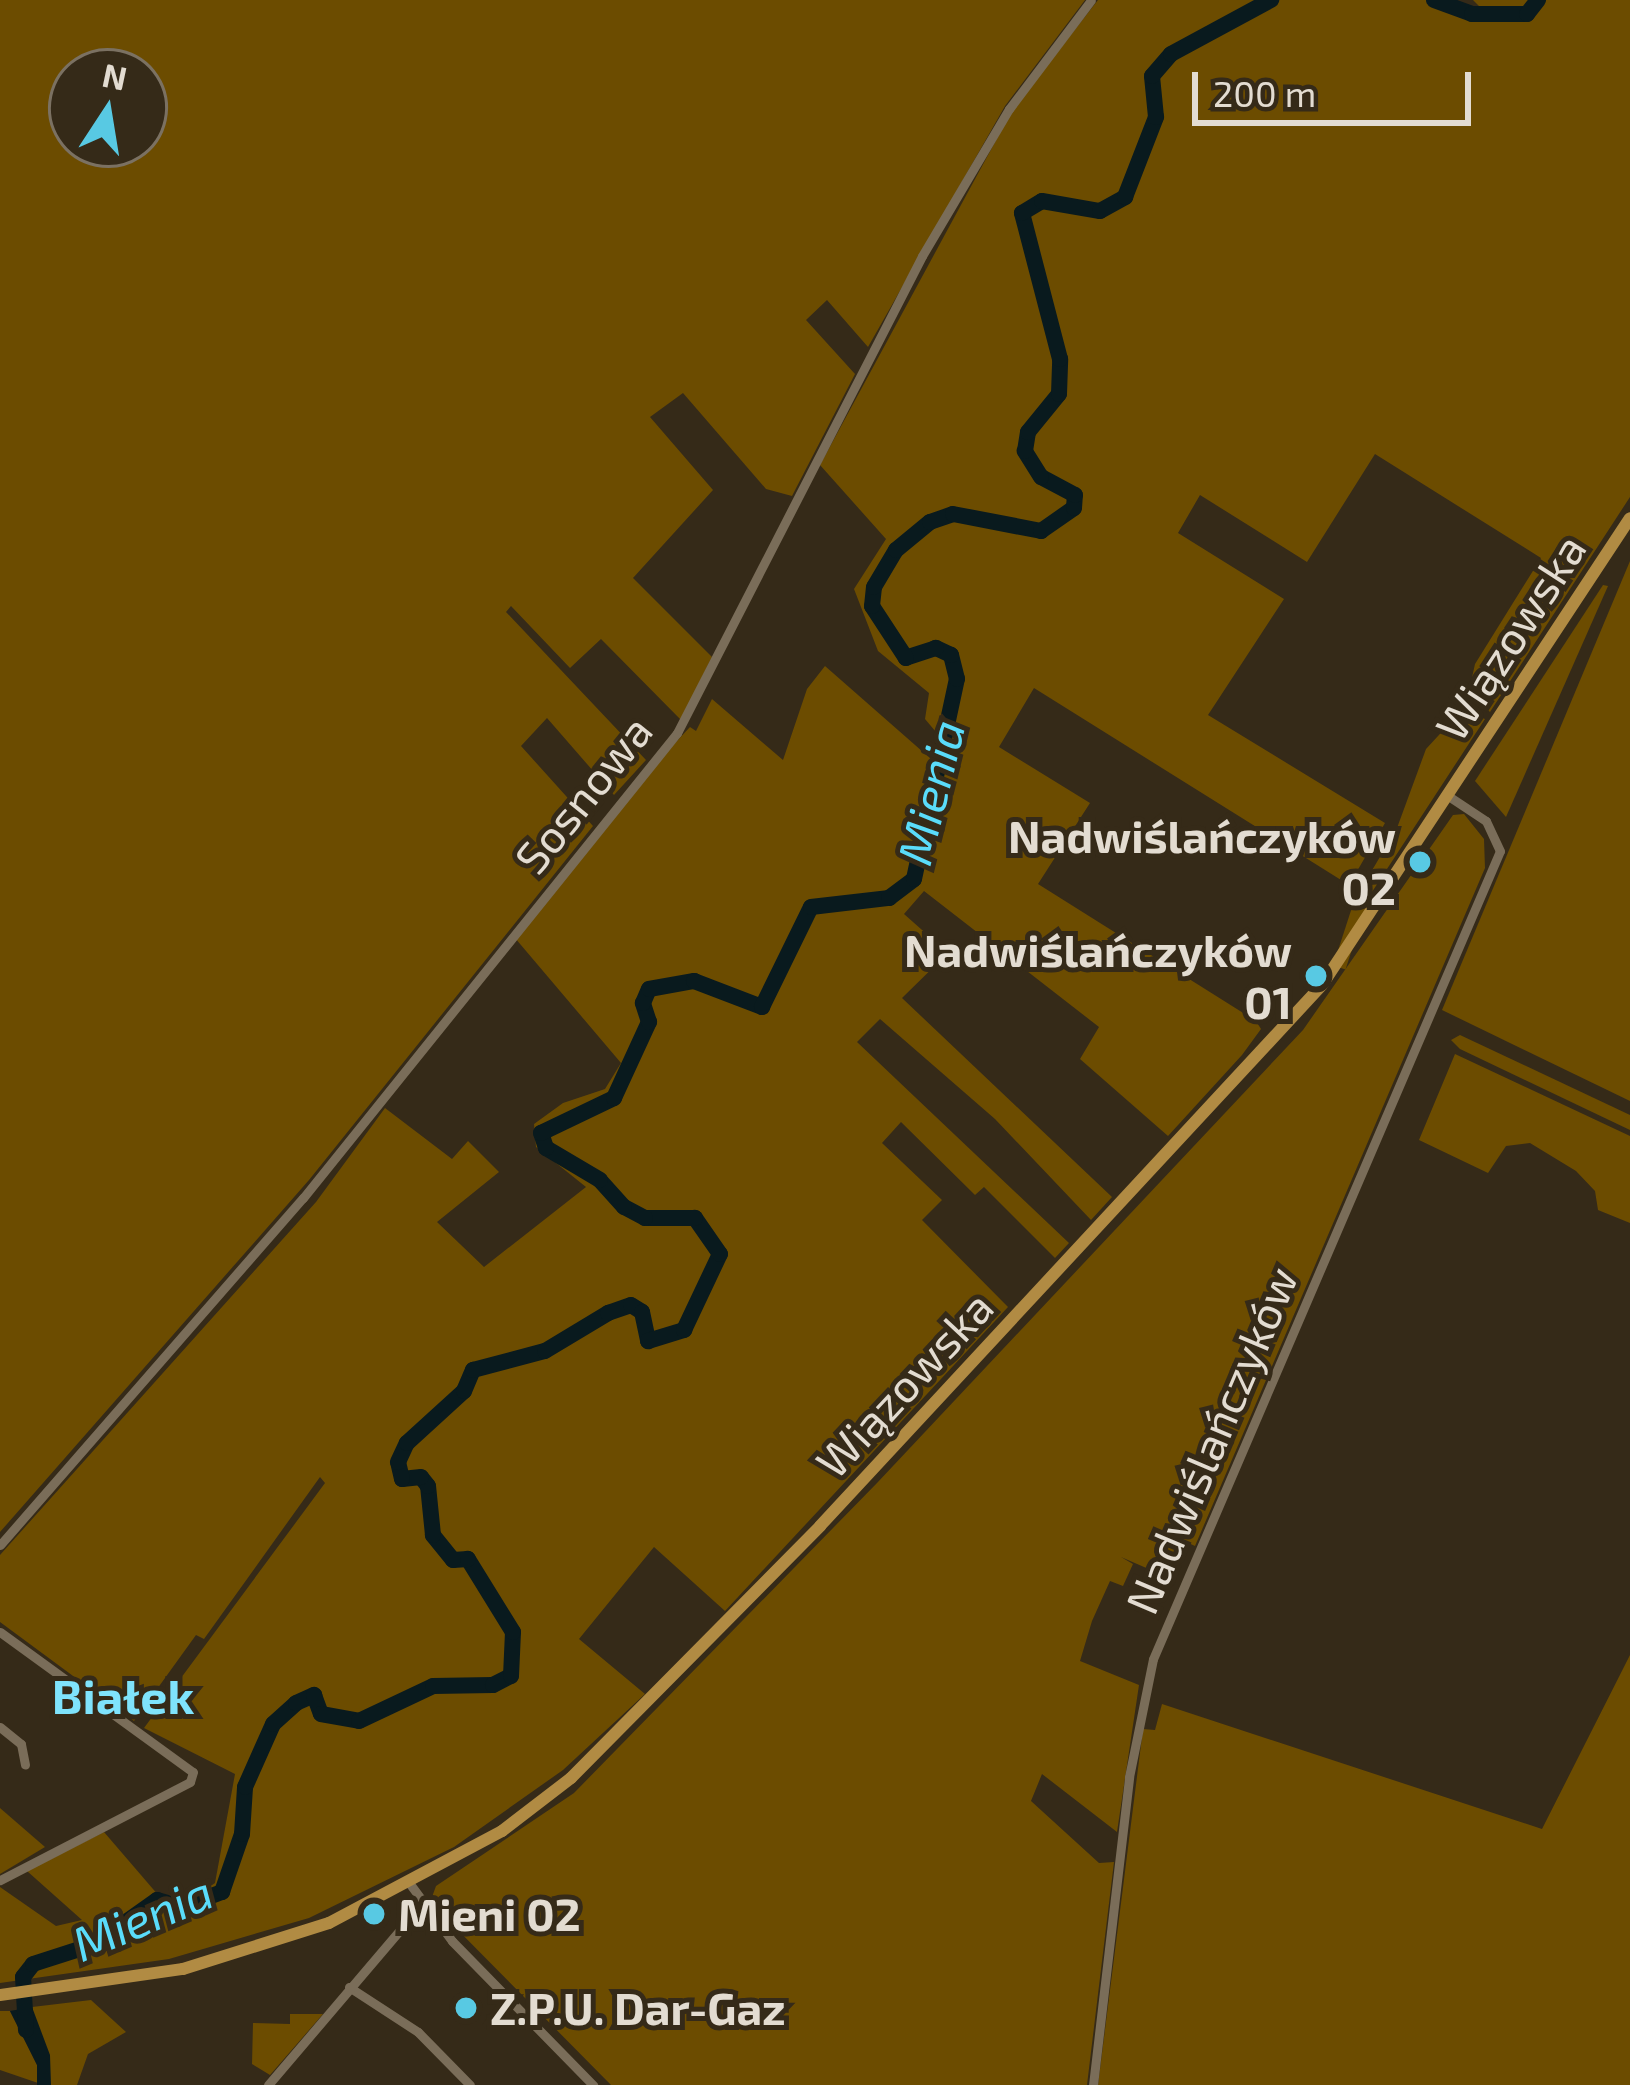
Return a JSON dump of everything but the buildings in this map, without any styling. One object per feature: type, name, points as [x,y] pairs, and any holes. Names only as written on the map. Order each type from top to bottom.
[{"type":"main road","name":"Wiązowska","points":[[2,1995],[249,1952],[410,1884],[502,1831],[642,1714],[1286,1028],[1357,938],[1630,518]]},
{"type":"street","name":"Sosnowa","points":[[0,1545],[303,1198],[677,733],[922,256],[1009,110],[1091,0]]},
{"type":"street","name":"Nadwiślańczyków","points":[[1093,2085],[1129,1777],[1153,1659],[1500,851],[1486,821],[1450,796]]},
{"type":"street","points":[[0,1632],[193,1772],[190,1782],[0,1880]]},
{"type":"street","points":[[0,1727],[21,1744],[25,1765]]},
{"type":"street","points":[[410,1884],[422,1904],[593,2085]]},
{"type":"street","points":[[268,2085],[422,1904]]},
{"type":"street","points":[[349,1987],[418,2032],[470,2085]]},
{"type":"shaded area","points":[[0,0],[1085,0],[1005,106],[868,347],[827,300],[806,320],[855,374],[792,496],[766,489],[683,393],[650,417],[713,490],[633,578],[712,657],[681,720],[601,639],[570,668],[511,606],[506,612],[646,760],[614,795],[547,718],[521,746],[593,826],[309,1180],[0,1532]]},
{"type":"shaded area","points":[[1098,0],[1455,0],[1468,8],[1479,6],[1473,0],[1630,0],[1630,497],[1490,712],[1469,691],[1475,664],[1541,558],[1375,454],[1307,562],[1200,495],[1178,533],[1284,599],[1208,715],[1385,823],[1349,885],[1034,688],[999,747],[1090,803],[1038,884],[1256,1021],[1261,1029],[1242,1055],[1168,1136],[1080,1059],[1099,1027],[924,891],[904,914],[948,953],[902,998],[1112,1197],[1091,1220],[995,1119],[880,1019],[857,1042],[1069,1243],[1055,1258],[984,1187],[975,1195],[901,1122],[882,1143],[942,1200],[922,1220],[1008,1307],[725,1611],[654,1547],[579,1639],[645,1694],[563,1770],[454,1847],[309,1918],[169,1959],[0,1983],[0,1887],[56,1926],[82,1920],[27,1871],[104,1832],[159,1896],[199,1894],[215,1883],[235,1774],[144,1728],[325,1483],[320,1477],[204,1639],[196,1635],[134,1721],[0,1622],[0,1555],[316,1202],[385,1108],[452,1159],[468,1141],[499,1172],[437,1222],[484,1267],[586,1187],[536,1147],[534,1124],[563,1103],[605,1089],[621,1063],[515,938],[628,793],[690,727],[696,731],[712,699],[783,760],[807,689],[825,666],[931,759],[941,738],[925,719],[929,693],[878,651],[854,589],[886,539],[820,465],[1013,109]]},
{"type":"shaded area","points":[[1630,561],[1630,1101],[1442,1010]]},
{"type":"shaded area","points":[[1603,585],[1608,586],[1506,817],[1475,781]]},
{"type":"shaded area","points":[[1462,710],[1485,719],[1370,895],[1361,889],[1397,828],[1426,749]]},
{"type":"shaded area","points":[[1464,814],[1484,839],[1485,868],[1195,1546],[1182,1540],[1167,1577],[1121,1557],[1133,1564],[1123,1586],[1110,1581],[1092,1621],[1080,1661],[1139,1685],[1117,1832],[1042,1774],[1031,1801],[1099,1863],[1114,1862],[1087,2085],[611,2085],[443,1915],[432,1897],[436,1886],[574,1793],[877,1483],[1303,1030],[1453,815]]},
{"type":"shaded area","points":[[1356,895],[1368,899],[1345,969],[1333,965]]},
{"type":"shaded area","points":[[1460,1035],[1630,1115],[1630,1130],[1460,1049],[1451,1040]]},
{"type":"shaded area","points":[[1455,1054],[1630,1136],[1630,1223],[1598,1210],[1595,1191],[1576,1171],[1530,1143],[1506,1146],[1488,1173],[1419,1140]]},
{"type":"shaded area","points":[[1630,1655],[1630,2085],[1098,2085],[1143,1729],[1155,1730],[1162,1704],[1542,1829]]},
{"type":"shaded area","points":[[0,1808],[45,1847],[0,1874]]},
{"type":"shaded area","points":[[91,2000],[126,2032],[88,2054],[77,2085],[51,2085],[32,2007]]},
{"type":"shaded area","points":[[32,2007],[50,2055],[51,2085],[37,2085],[37,2065],[10,2011]]},
{"type":"shaded area","points":[[0,2011],[10,2011],[37,2065],[38,2083],[0,2070]]},
{"type":"shaded area","points":[[290,2014],[323,2014],[270,2075],[252,2064],[253,2023],[290,2024]]},
{"type":"waterway","name":"Mienia","points":[[26,2030],[23,1977],[33,1964],[95,1944],[157,1900],[182,1907],[222,1892],[242,1834],[245,1787],[273,1724],[296,1703],[314,1695],[321,1714],[359,1721],[433,1686],[493,1685],[511,1676],[513,1632],[468,1559],[453,1560],[433,1535],[428,1486],[421,1477],[402,1479],[398,1462],[407,1443],[464,1391],[473,1370],[545,1351],[608,1313],[631,1305],[642,1312],[648,1341],[684,1330],[720,1254],[695,1218],[645,1218],[624,1207],[600,1180],[546,1148],[541,1133],[614,1098],[649,1022],[643,1003],[649,989],[694,981],[762,1007],[811,907],[889,898],[914,879],[957,679],[951,655],[936,648],[906,658],[872,606],[874,587],[896,550],[930,522],[953,514],[1041,531],[1074,508],[1075,495],[1041,477],[1025,451],[1028,432],[1059,394],[1060,359],[1022,213],[1042,201],[1100,211],[1125,197],[1156,117],[1152,76],[1171,54],[1271,0]]},
{"type":"waterway","name":"Mienia","points":[[1434,0],[1472,14],[1527,14],[1538,0]]},
{"type":"place","name":"Nadwiślańczyków 02","points":[[1420,862]]},
{"type":"place","name":"Nadwiślańczyków 01","points":[[1316,976]]},
{"type":"place","name":"Mieni 02","points":[[374,1914]]},
{"type":"place","name":"Z.P.U. Dar-Gaz","points":[[466,2008]]},
{"type":"district","name":"Białek","points":[[123,1696]]}]
